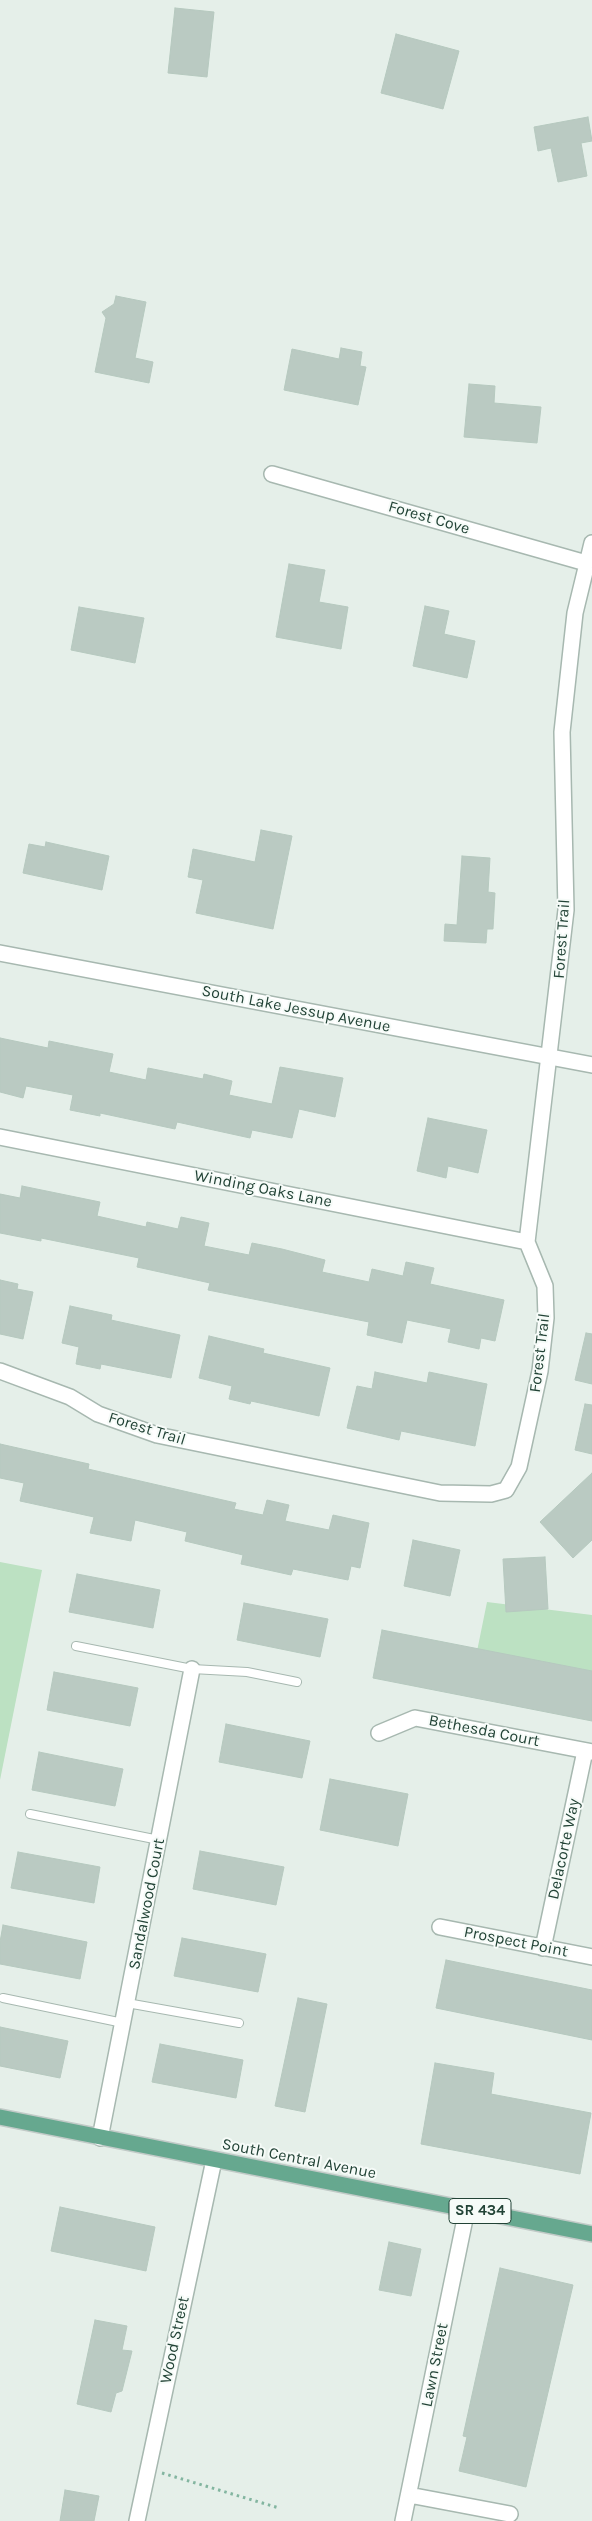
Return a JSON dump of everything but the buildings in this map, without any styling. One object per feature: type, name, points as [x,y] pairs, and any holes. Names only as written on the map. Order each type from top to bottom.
[{"type":"main road","name":"South Central Avenue","points":[[0,2117],[592,2234]]},
{"type":"street","name":"Forest Cove","points":[[272,474],[586,563]]},
{"type":"street","name":"Forest Trail","points":[[0,1372],[70,1397],[98,1414],[157,1435],[440,1493],[491,1494],[506,1490],[519,1467],[540,1371],[546,1318],[545,1286],[527,1242],[566,910],[566,813],[562,732],[575,613],[592,543]]},
{"type":"street","name":"South Lake Jessup Avenue","points":[[0,953],[592,1066]]},
{"type":"street","name":"Winding Oaks Lane","points":[[0,1137],[527,1242]]},
{"type":"street","name":"Sandalwood Court","points":[[100,2138],[192,1669]]},
{"type":"street","name":"Bethesda Court","points":[[379,1733],[415,1718],[588,1751]]},
{"type":"street","name":"Delacorte Way","points":[[543,1948],[588,1751]]},
{"type":"street","name":"Prospect Point","points":[[440,1927],[592,1958]]},
{"type":"street","name":"Wood Street","points":[[136,2521],[214,2160]]},
{"type":"street","name":"Lawn Street","points":[[404,2521],[467,2209]]},
{"type":"street","points":[[409,2495],[510,2514]]},
{"type":"lane","points":[[76,1646],[192,1669],[247,1672],[297,1682]]},
{"type":"lane","points":[[30,1814],[159,1840]]},
{"type":"lane","points":[[3,1998],[123,2023]]},
{"type":"lane","points":[[127,2003],[239,2023]]},
{"type":"path","points":[[147,2468],[279,2508]]},
{"type":"green space","points":[[0,1562],[42,1570],[0,1780]]},
{"type":"green space","points":[[487,1602],[592,1615],[592,1691],[474,1666]]}]
